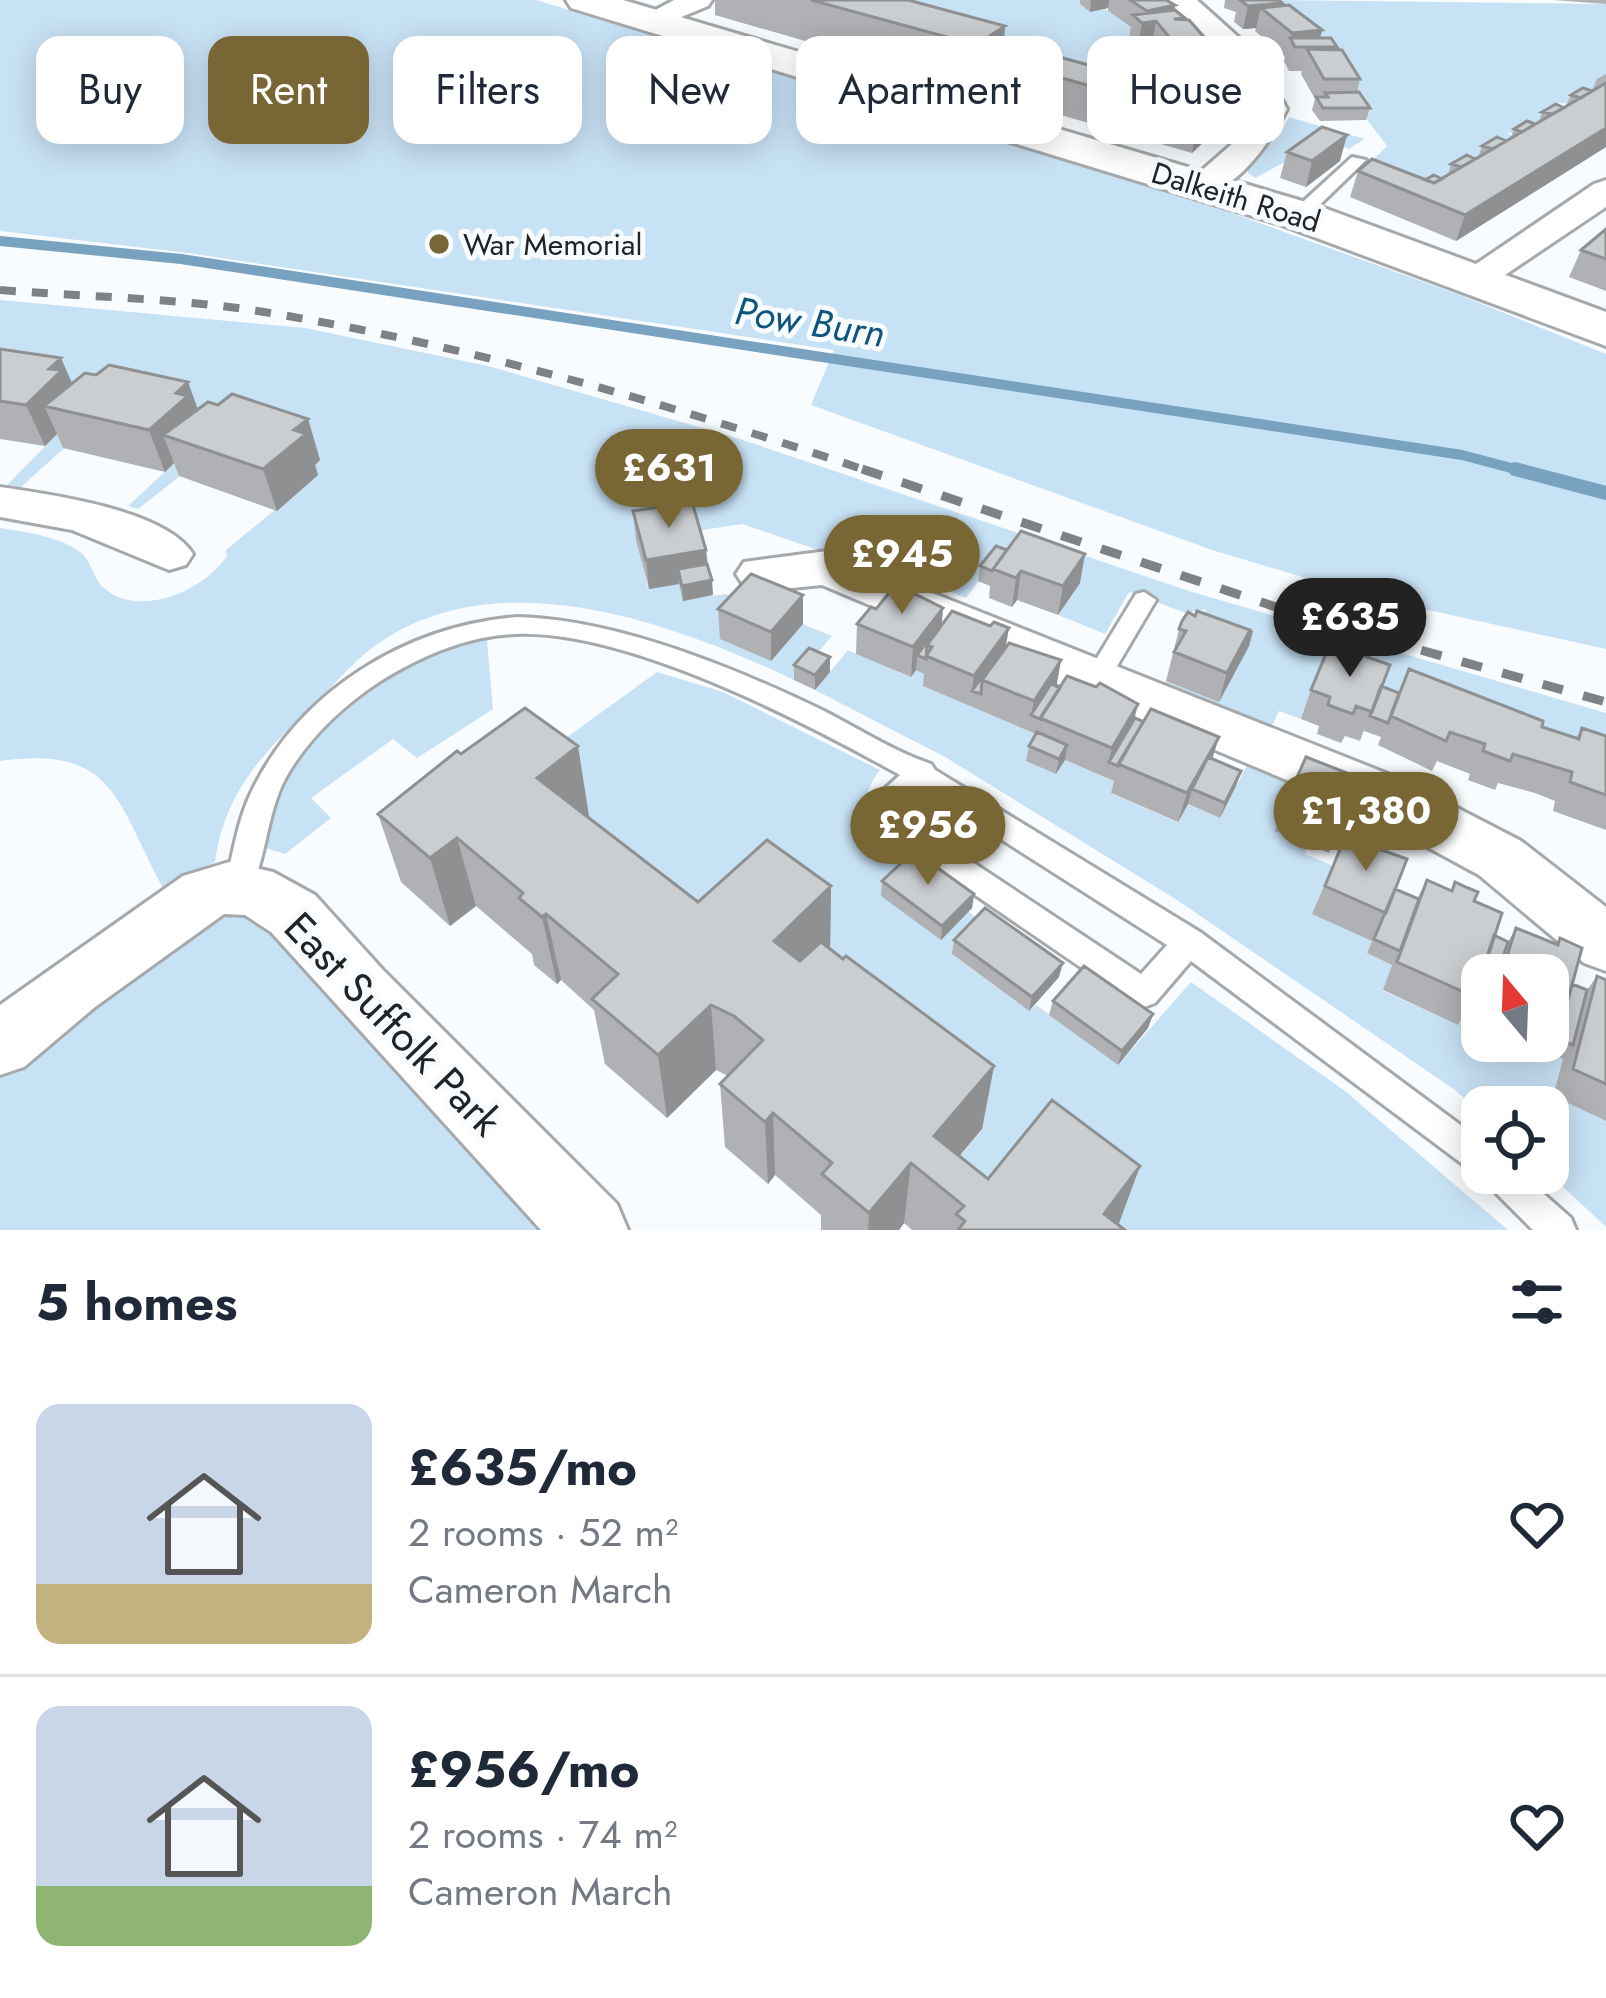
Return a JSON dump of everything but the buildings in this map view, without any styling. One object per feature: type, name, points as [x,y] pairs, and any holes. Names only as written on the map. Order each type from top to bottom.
[{"type":"main road","name":"Dalkeith Road","points":[[584,0],[1299,215],[1606,330]]},
{"type":"street","points":[[650,21],[698,0]]},
{"type":"street","points":[[1180,0],[1245,59],[1271,109],[1269,121],[1254,142],[1202,186]]},
{"type":"street","points":[[1473,279],[1606,190]]},
{"type":"street","points":[[0,502],[95,520],[136,533],[169,554]]},
{"type":"street","points":[[761,574],[827,568],[879,572],[1098,677],[1383,796],[1500,858],[1606,944]]},
{"type":"street","points":[[0,1045],[153,928],[215,889],[239,885]]},
{"type":"street","name":"East Suffolk Park","points":[[239,885],[264,891],[325,947],[360,990],[591,1230]]},
{"type":"lane","points":[[1299,215],[1358,160]]},
{"type":"lane","points":[[1098,677],[1144,599]]},
{"type":"lane","points":[[239,885],[263,798],[283,763],[328,710],[405,656],[466,632],[499,626],[569,629],[683,663],[838,726],[922,771],[1190,941],[1461,1146]]},
{"type":"lane","points":[[922,771],[890,801],[888,811],[902,830],[1144,993],[1190,941]]},
{"type":"lane","points":[[1519,1194],[1559,1230]]},
{"type":"shaded area","points":[[0,0],[536,0],[655,36],[606,36],[606,144],[772,144],[772,71],[796,79],[796,144],[1011,144],[1193,199],[1457,294],[1606,354],[1606,649],[1369,597],[1212,550],[811,405],[834,350],[188,253],[0,231]]},
{"type":"shaded area","points":[[754,0],[1088,0],[1081,5],[1089,11],[1105,9],[1145,36],[1087,36],[1087,101],[1063,94],[1063,36],[869,36]]},
{"type":"shaded area","points":[[1276,0],[1606,4],[1606,85],[1572,104],[1556,103],[1580,113],[1534,138],[1506,132],[1516,138],[1447,197],[1371,162],[1387,146]]},
{"type":"shaded area","points":[[1289,117],[1365,139],[1349,149],[1325,141],[1255,178],[1247,165],[1270,144],[1284,144]]},
{"type":"shaded area","points":[[0,300],[305,328],[488,366],[740,439],[1189,591],[1606,713],[1606,772],[1319,674],[1301,719],[1279,711],[1268,734],[1160,692],[1166,681],[1219,701],[1248,647],[1197,627],[1206,609],[1186,613],[1129,592],[1105,634],[1058,615],[1079,584],[993,561],[966,598],[919,579],[927,567],[870,545],[853,562],[742,524],[637,540],[648,588],[679,584],[684,600],[726,594],[752,603],[771,661],[803,624],[832,636],[794,680],[697,639],[590,609],[535,603],[481,605],[430,617],[372,648],[292,726],[236,796],[215,862],[163,888],[121,805],[90,771],[38,758],[0,761],[0,528],[62,542],[85,556],[105,589],[120,598],[154,600],[204,579],[227,556],[226,550],[317,475],[222,443],[138,509],[128,506],[201,438],[102,414],[21,487],[7,485],[79,412],[0,387]]},
{"type":"shaded area","points":[[487,640],[493,709],[417,758],[393,739],[311,798],[331,818],[285,854],[262,847],[283,784],[300,758],[344,711],[398,673],[457,647]]},
{"type":"shaded area","points":[[848,650],[910,677],[916,670],[1042,736],[1056,774],[1065,760],[1118,783],[1112,794],[1177,822],[1187,804],[1220,818],[1250,759],[1350,801],[1276,831],[1309,844],[1305,854],[1333,866],[1372,941],[1367,953],[1392,965],[1383,991],[1457,1024],[1461,1015],[1461,1062],[1562,1062],[1556,1086],[1461,1086],[1461,1095],[1177,900],[945,757],[815,690]]},
{"type":"shaded area","points":[[657,672],[723,692],[880,770],[866,803],[875,838],[983,923],[953,955],[1029,1011],[1036,1005],[1118,1065],[1191,982],[1345,1091],[1508,1230],[983,1230],[925,1197],[982,1130],[704,969],[526,767]]},
{"type":"shaded area","points":[[236,896],[564,1230],[0,1230],[0,1070]]},
{"type":"shaded area","points":[[1569,1104],[1606,1121],[1606,1227],[1569,1193]]},
{"type":"waterway","name":"Pow Burn","points":[[0,241],[181,259],[1462,455],[1526,472]]},
{"type":"waterway","name":"Pow Burn","points":[[1515,469],[1606,493]]},
{"type":"railway","points":[[0,290],[232,307],[419,342],[646,401],[871,472]]},
{"type":"railway","points":[[862,469],[871,472]]},
{"type":"railway","points":[[871,472],[1324,623],[1606,702]]},
{"type":"place","name":"War Memorial","points":[[439,244]]}]
